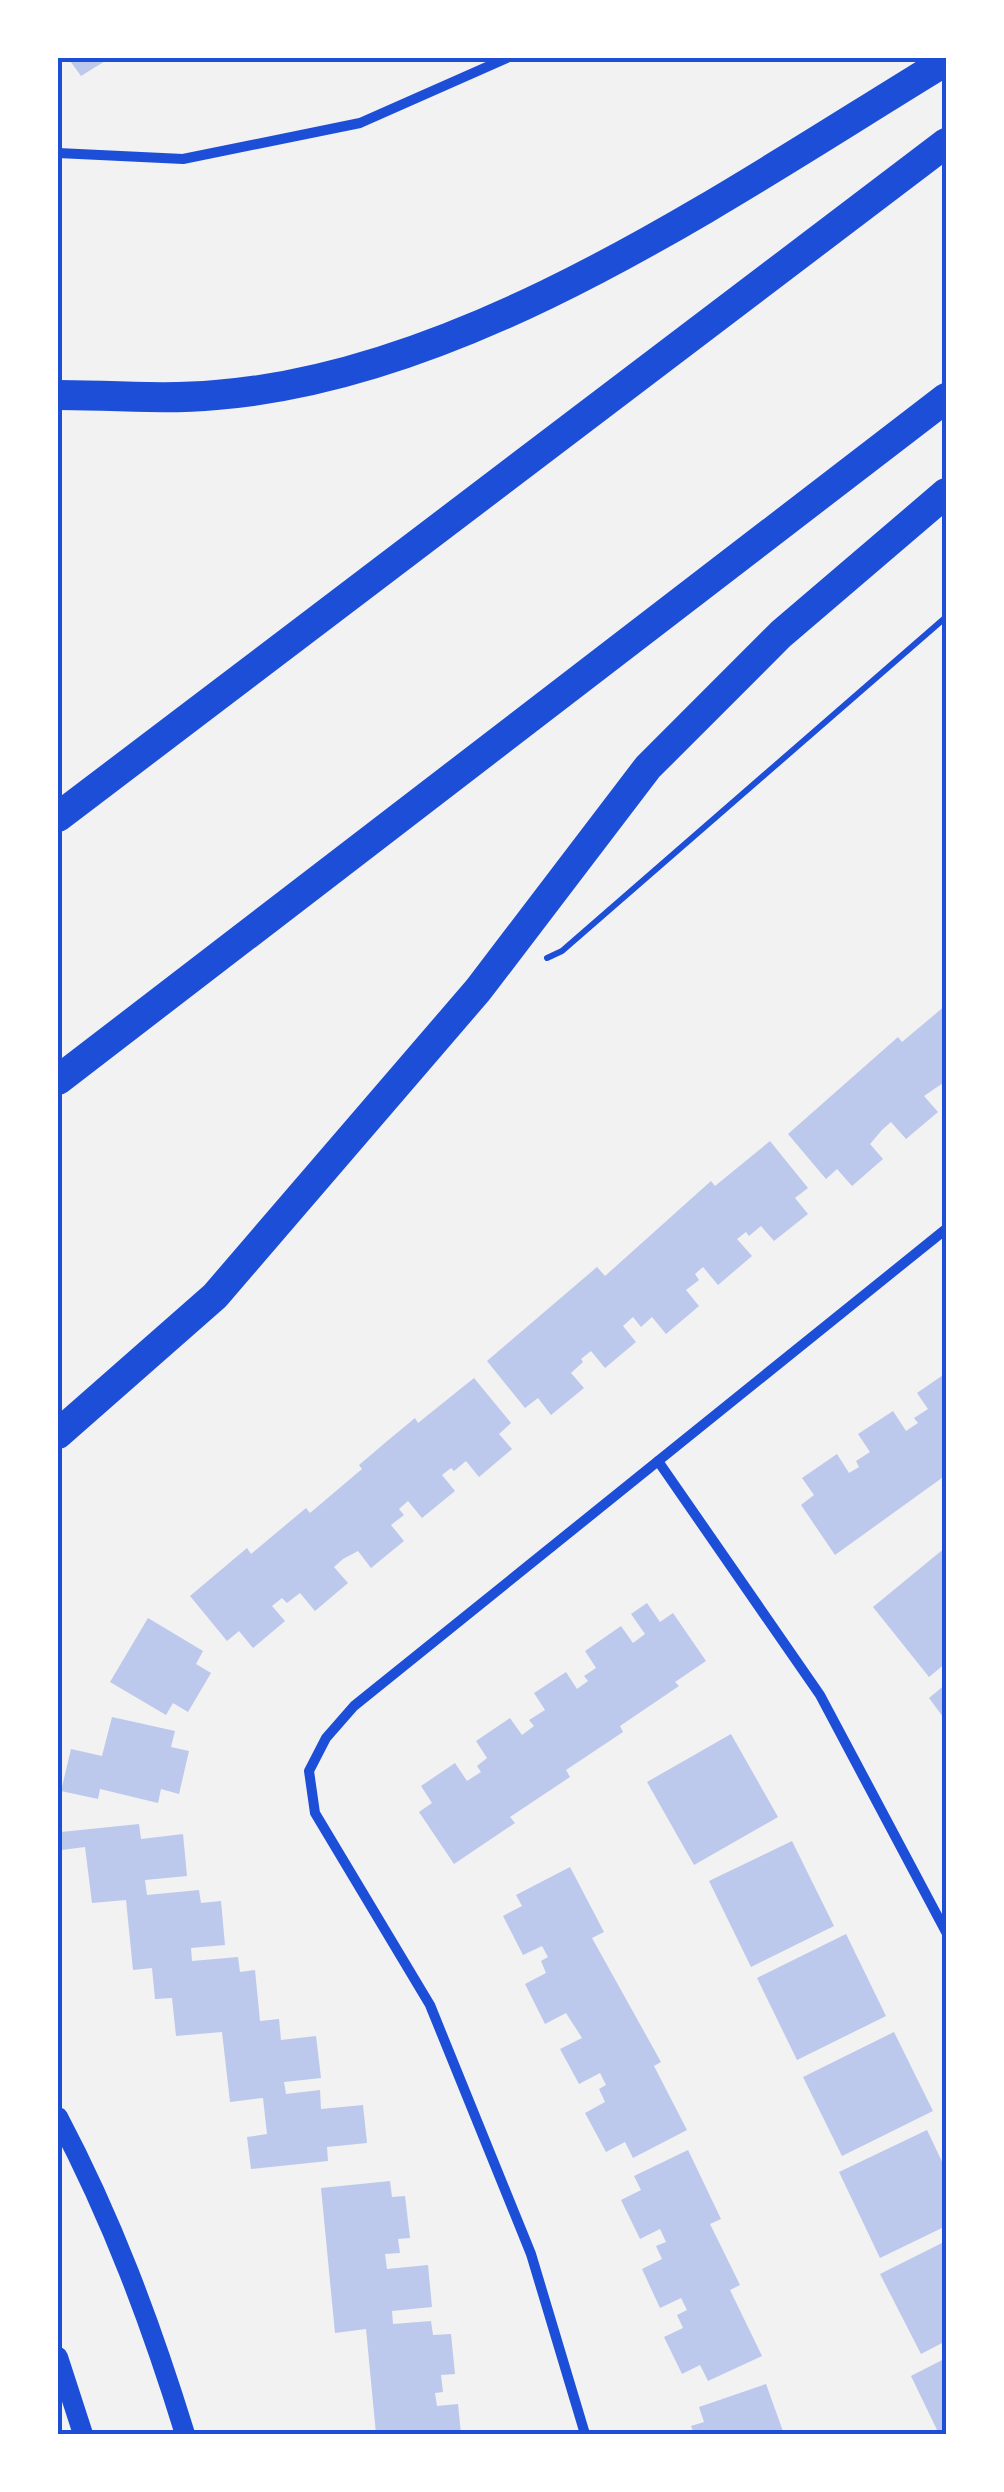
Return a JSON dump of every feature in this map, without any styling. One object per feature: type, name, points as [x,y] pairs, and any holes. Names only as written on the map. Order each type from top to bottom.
[{"type":"highway","points":[[58,395],[216,396],[311,380],[396,355],[507,313],[626,255],[946,62]]},
{"type":"highway","points":[[58,818],[946,143]]},
{"type":"highway","points":[[58,1080],[946,398]]},
{"type":"highway","points":[[58,1434],[215,1296],[478,990],[648,766],[781,634],[946,493]]},
{"type":"main road","points":[[58,2117],[96,2188],[146,2311],[184,2434]]},
{"type":"main road","points":[[58,2356],[83,2434]]},
{"type":"street","points":[[58,153],[183,159],[360,123],[507,58]]},
{"type":"street","points":[[585,2434],[531,2254],[430,2005],[315,1813],[309,1771],[326,1738],[354,1706],[946,1228]]},
{"type":"street","points":[[658,1461],[820,1695],[946,1932]]},
{"type":"path","points":[[529,966],[562,951],[946,617]]},
{"type":"building","points":[[68,58],[110,58],[81,76]]},
{"type":"building","points":[[946,1005],[946,1081],[924,1096],[938,1112],[906,1139],[891,1122],[870,1144],[883,1159],[852,1186],[837,1169],[826,1179],[788,1134],[898,1037],[902,1042]]},
{"type":"building","points":[[770,1141],[808,1188],[795,1198],[808,1214],[774,1241],[761,1226],[749,1236],[746,1232],[737,1239],[752,1256],[718,1285],[703,1267],[695,1274],[699,1280],[686,1290],[699,1306],[666,1334],[652,1317],[641,1327],[633,1317],[623,1326],[636,1342],[605,1368],[591,1351],[581,1359],[583,1362],[571,1373],[584,1388],[551,1415],[538,1398],[525,1408],[487,1361],[597,1267],[605,1276],[711,1181],[715,1186]]},
{"type":"building","points":[[946,1373],[946,1475],[835,1555],[801,1505],[814,1495],[802,1478],[837,1454],[849,1473],[859,1467],[856,1461],[870,1452],[858,1434],[893,1411],[906,1431],[918,1423],[914,1418],[928,1409],[917,1393]]},
{"type":"building","points":[[474,1378],[511,1423],[499,1434],[512,1449],[479,1477],[466,1461],[454,1471],[451,1468],[442,1475],[455,1491],[422,1518],[408,1501],[399,1509],[404,1515],[391,1525],[404,1541],[371,1568],[358,1551],[343,1559],[334,1567],[348,1583],[315,1611],[300,1593],[287,1603],[282,1598],[272,1606],[285,1621],[253,1648],[239,1631],[227,1641],[190,1596],[247,1548],[251,1554],[306,1508],[310,1513],[415,1418],[418,1423]]},
{"type":"building","points":[[946,1547],[946,1663],[929,1677],[873,1607]]},
{"type":"building","points":[[647,1603],[660,1622],[673,1613],[706,1661],[675,1682],[679,1686],[620,1726],[623,1732],[566,1770],[570,1777],[510,1817],[515,1823],[454,1864],[419,1812],[432,1803],[421,1786],[455,1763],[467,1781],[481,1772],[477,1766],[487,1758],[476,1741],[510,1718],[522,1735],[534,1726],[529,1720],[545,1710],[534,1693],[566,1672],[577,1689],[588,1681],[584,1676],[596,1668],[585,1651],[621,1626],[633,1643],[645,1634],[631,1614]]},
{"type":"building","points":[[148,1618],[203,1651],[196,1664],[211,1673],[188,1712],[173,1703],[166,1715],[110,1682]]},
{"type":"building","points":[[946,1684],[946,1721],[929,1698]]},
{"type":"building","points":[[112,1717],[175,1731],[171,1747],[189,1751],[179,1794],[161,1789],[158,1803],[100,1789],[98,1799],[61,1791],[71,1749],[102,1756]]},
{"type":"building","points":[[731,1734],[778,1817],[694,1865],[647,1782]]},
{"type":"building","points":[[139,1824],[141,1839],[183,1834],[187,1876],[145,1880],[147,1895],[199,1890],[201,1903],[221,1901],[225,1945],[191,1948],[192,1961],[238,1957],[240,1972],[255,1970],[260,2021],[279,2019],[281,2040],[316,2036],[321,2078],[284,2082],[286,2094],[320,2090],[321,2109],[363,2105],[367,2143],[327,2147],[328,2161],[251,2169],[247,2137],[267,2134],[263,2098],[230,2102],[222,2032],[176,2036],[172,1998],[155,1999],[152,1968],[133,1970],[126,1900],[92,1903],[85,1847],[62,1850],[61,1832]]},
{"type":"building","points":[[792,1841],[834,1926],[751,1967],[709,1881]]},
{"type":"building","points":[[570,1867],[604,1932],[592,1938],[661,2062],[654,2066],[687,2130],[633,2158],[625,2142],[606,2152],[585,2113],[605,2102],[599,2089],[606,2085],[600,2073],[579,2084],[560,2049],[582,2038],[566,2013],[545,2024],[525,1984],[546,1973],[541,1961],[548,1957],[542,1946],[523,1955],[503,1916],[522,1906],[516,1895]]},
{"type":"building","points":[[846,1934],[886,2016],[797,2060],[757,1978]]},
{"type":"building","points":[[894,2032],[933,2111],[842,2156],[803,2077]]},
{"type":"building","points":[[927,2130],[946,2170],[946,2226],[880,2258],[839,2172]]},
{"type":"building","points":[[688,2150],[721,2219],[710,2224],[740,2285],[730,2290],[762,2356],[708,2381],[700,2365],[682,2374],[664,2337],[683,2328],[677,2315],[687,2310],[681,2298],[660,2308],[642,2269],[662,2259],[656,2246],[666,2242],[660,2229],[640,2239],[621,2200],[641,2190],[634,2176]]},
{"type":"building","points":[[390,2181],[392,2197],[405,2196],[410,2238],[398,2239],[400,2253],[385,2254],[387,2269],[428,2265],[432,2307],[392,2311],[393,2324],[431,2321],[433,2335],[451,2334],[455,2374],[441,2375],[443,2392],[435,2393],[437,2406],[458,2404],[461,2434],[376,2434],[366,2329],[335,2333],[321,2188]]},
{"type":"building","points":[[946,2241],[946,2341],[921,2354],[880,2274]]},
{"type":"building","points":[[946,2358],[946,2434],[939,2434],[911,2376]]},
{"type":"building","points":[[766,2384],[784,2434],[694,2434],[691,2426],[704,2422],[699,2407]]}]
